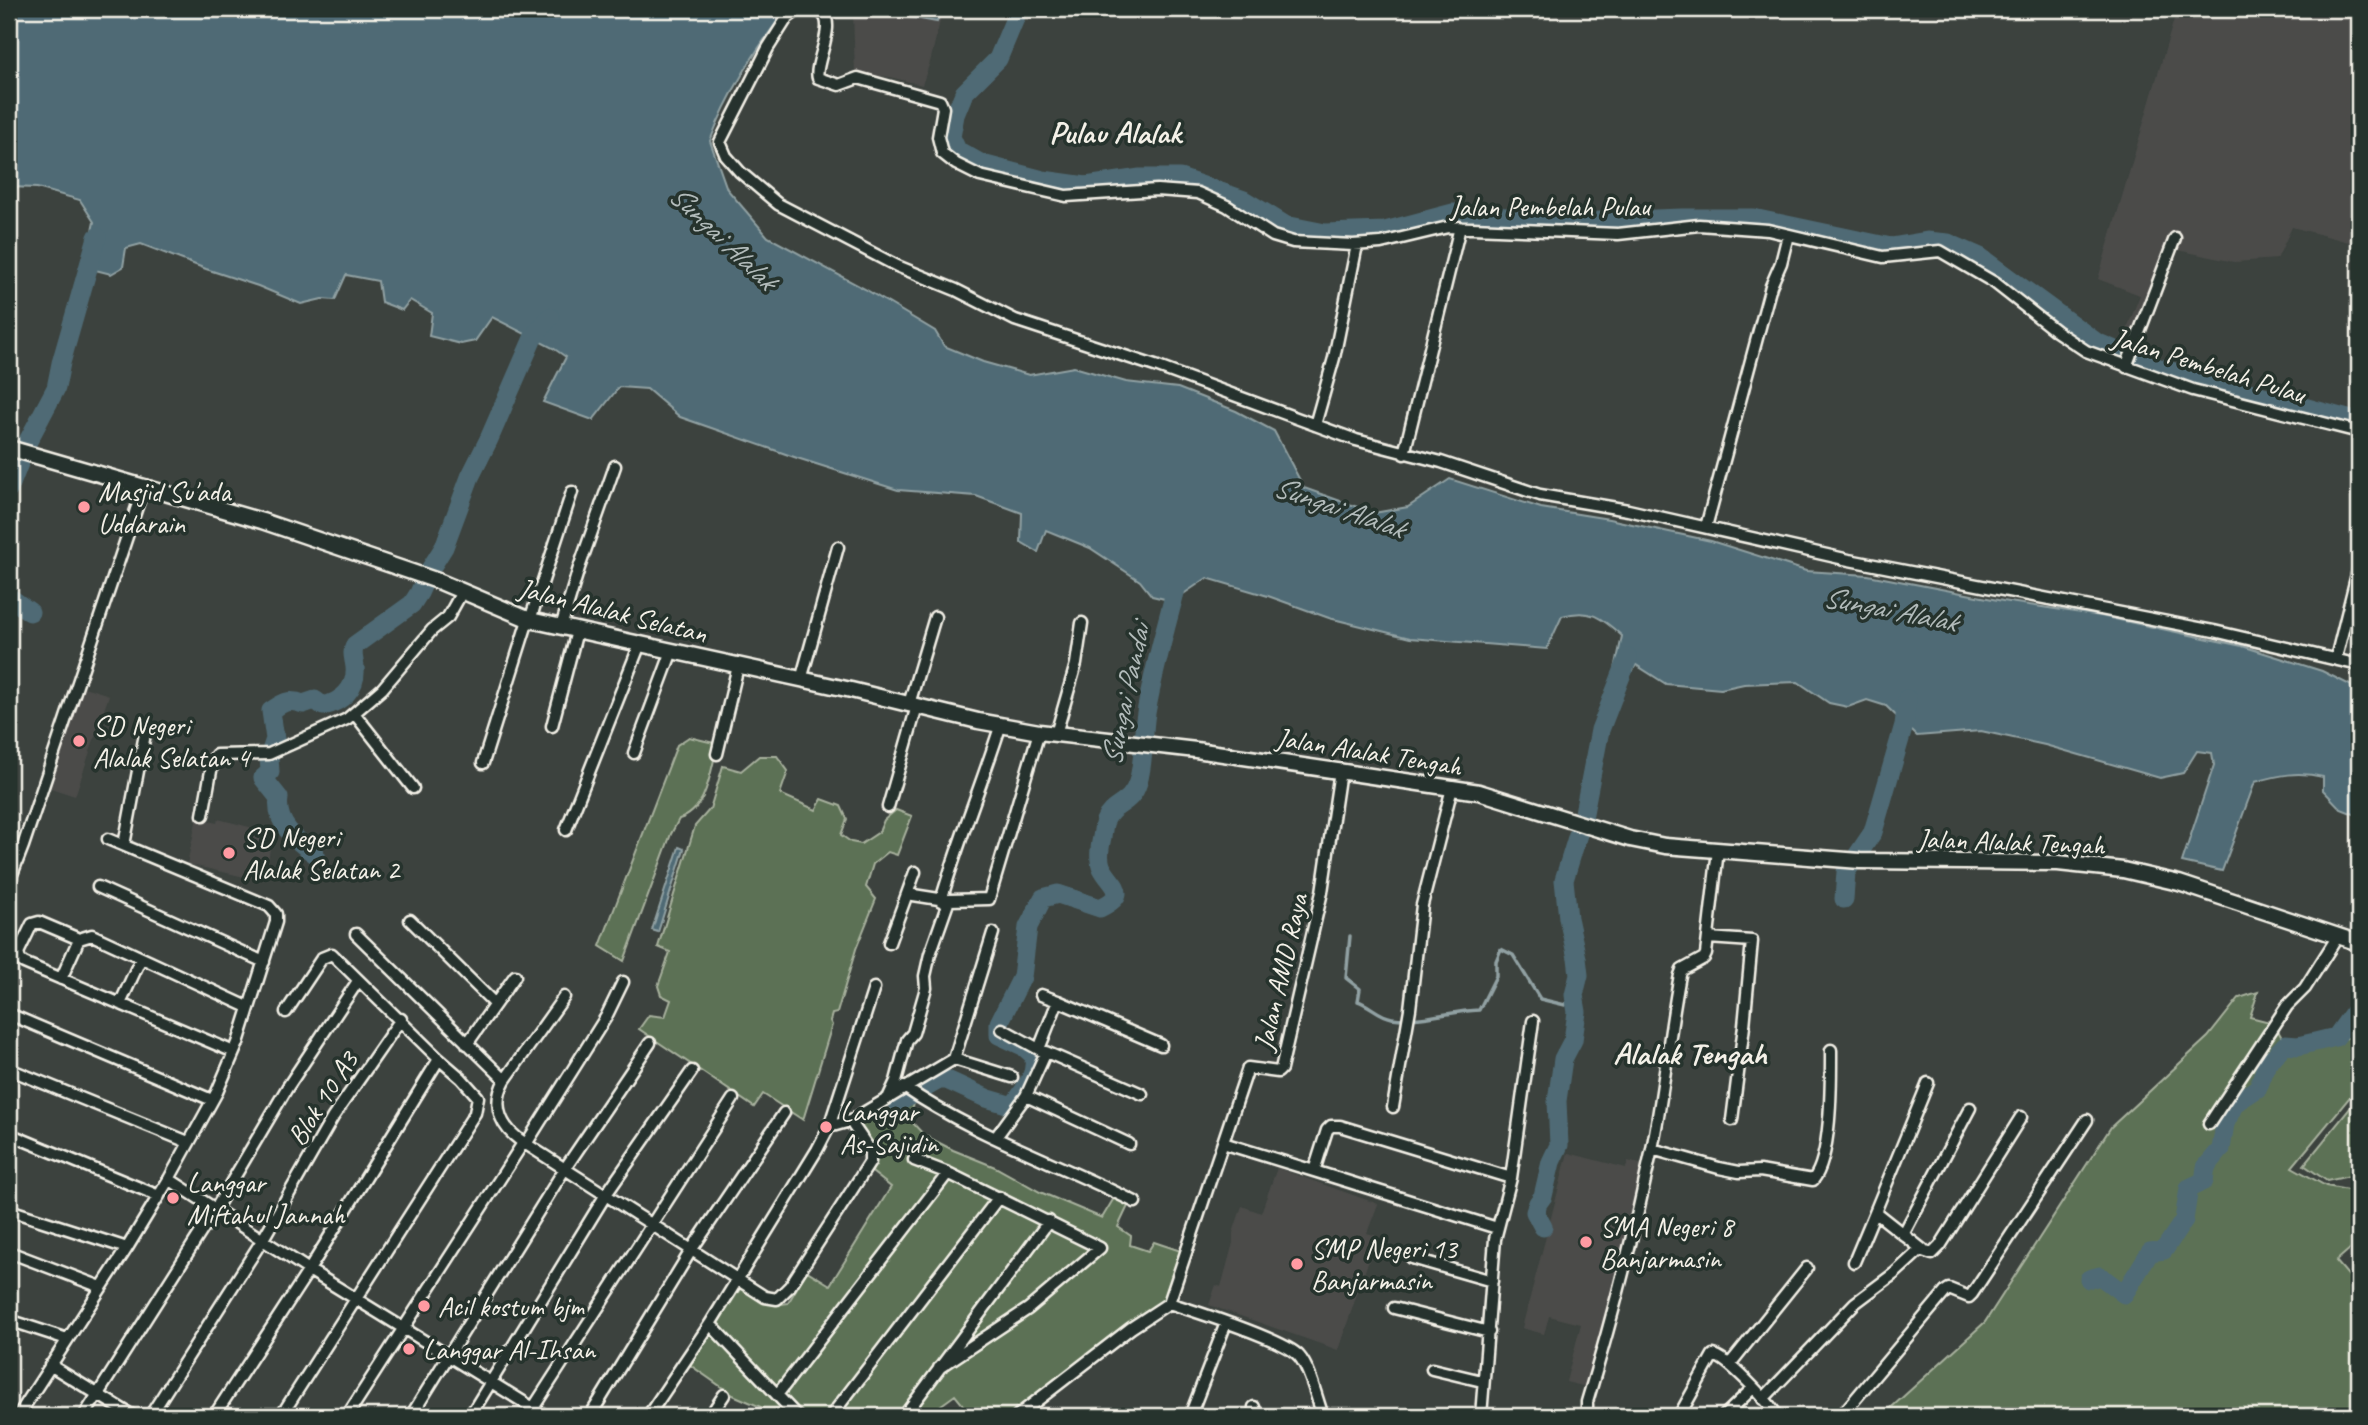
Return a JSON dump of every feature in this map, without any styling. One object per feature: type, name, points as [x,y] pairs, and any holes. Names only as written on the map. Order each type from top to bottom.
[{"type":"street","name":"Jalan Pembelah Pulau","points":[[1315,425],[1158,367],[1016,320],[956,290],[897,266],[778,204],[740,172],[726,156],[720,142],[768,48],[787,18],[797,10],[820,12],[825,19],[826,45],[816,68],[818,78],[839,85],[858,78],[940,101],[943,108],[939,137],[942,153],[956,164],[981,176],[1066,196],[1157,190],[1198,193],[1227,206],[1262,230],[1285,240],[1357,245],[1381,243],[1437,229],[1460,227],[1618,234],[1699,225],[1755,228],[1882,257],[1940,251],[1995,283],[2086,351],[2193,390],[2359,432]]},
{"type":"street","points":[[1404,454],[1460,227]]},
{"type":"street","points":[[1706,527],[1788,235]]},
{"type":"street","points":[[2126,367],[2175,238]]},
{"type":"street","points":[[1357,245],[1334,358],[1315,425],[1356,440],[1441,462],[1539,495],[1628,510],[1849,560],[2214,631],[2359,665]]},
{"type":"street","name":"Jalan Alalak Selatan","points":[[9,448],[262,521],[438,581],[529,620],[1039,732],[1142,744]]},
{"type":"street","points":[[561,628],[615,466]]},
{"type":"street","points":[[9,882],[144,486]]},
{"type":"street","points":[[483,763],[572,492]]},
{"type":"street","points":[[801,680],[838,547]]},
{"type":"street","points":[[2336,658],[2359,565]]},
{"type":"street","points":[[203,815],[216,755],[269,754],[323,731],[354,713],[382,689],[432,630],[448,617],[462,592]]},
{"type":"street","points":[[888,807],[935,617]]},
{"type":"street","points":[[1056,734],[1076,664],[1082,623]]},
{"type":"street","points":[[552,726],[577,631]]},
{"type":"street","points":[[566,830],[640,644]]},
{"type":"street","points":[[635,753],[672,651]]},
{"type":"street","points":[[717,754],[738,666]]},
{"type":"street","points":[[354,713],[413,788]]},
{"type":"street","points":[[889,1096],[896,1081],[904,1047],[913,1033],[926,988],[925,976],[956,850],[1001,724]]},
{"type":"street","points":[[907,894],[945,900],[989,899],[1039,732]]},
{"type":"street","points":[[124,845],[145,734]]},
{"type":"street","name":"Jalan Alalak Tengah","points":[[1142,744],[1479,792],[1584,826],[1665,846],[1854,861],[2058,863],[2123,870],[2179,883],[2359,943]]},
{"type":"street","name":"Jalan AMD Raya","points":[[1169,1303],[1248,1068],[1278,1072],[1281,1069],[1322,892],[1340,771]]},
{"type":"street","points":[[1393,1107],[1408,1018],[1422,905],[1452,788]]},
{"type":"street","points":[[18,1416],[159,1196],[212,1100],[234,1052],[276,922],[274,910],[108,839]]},
{"type":"street","points":[[1587,1416],[1587,1402],[1619,1287],[1651,1149],[1680,975],[1682,970],[1704,958],[1718,850]]},
{"type":"street","points":[[889,943],[915,872]]},
{"type":"street","points":[[98,887],[264,962]]},
{"type":"street","points":[[410,920],[495,1004]]},
{"type":"street","points":[[234,1052],[20,960],[18,953],[32,924],[40,922],[79,939],[92,935],[248,1007]]},
{"type":"street","points":[[829,1127],[850,1121],[889,1096],[911,1092],[954,1059],[993,933]]},
{"type":"street","points":[[356,934],[505,1080]]},
{"type":"street","points":[[2208,1124],[2287,1006],[2305,988],[2339,936]]},
{"type":"street","points":[[1708,938],[1752,941],[1732,1120]]},
{"type":"street","points":[[61,978],[79,939]]},
{"type":"street","points":[[281,1416],[478,1108],[478,1097],[461,1078],[332,954],[325,956],[286,1012]]},
{"type":"street","points":[[120,1004],[141,958]]},
{"type":"street","points":[[467,1044],[515,976]]},
{"type":"street","points":[[83,1416],[215,1210],[287,1088],[358,981]]},
{"type":"street","points":[[347,1416],[606,1017],[623,982]]},
{"type":"street","points":[[648,1416],[710,1324],[817,1150],[829,1127],[874,988]]},
{"type":"street","points":[[1041,995],[1161,1045]]},
{"type":"street","points":[[564,997],[505,1080],[499,1100],[500,1119],[505,1128],[564,1170],[765,1297],[772,1299],[782,1296],[790,1286],[870,1162],[870,1150],[850,1121]]},
{"type":"street","points":[[996,1137],[1026,1096],[1058,1002]]},
{"type":"street","points":[[9,1014],[212,1100]]},
{"type":"street","name":"Blok 10 A3","points":[[150,1416],[263,1239],[333,1117],[401,1019]]},
{"type":"street","points":[[1481,1416],[1497,1228],[1511,1178],[1533,1021]]},
{"type":"street","points":[[1002,1029],[1043,1051],[1142,1094]]},
{"type":"street","points":[[411,1416],[564,1170],[650,1043]]},
{"type":"street","points":[[1651,1149],[1739,1172],[1760,1171],[1812,1180],[1819,1168],[1830,1122],[1831,1050]]},
{"type":"street","points":[[215,1416],[439,1059]]},
{"type":"street","points":[[954,1059],[1012,1077]]},
{"type":"street","points":[[9,1069],[188,1142]]},
{"type":"street","points":[[470,1416],[605,1196],[692,1071]]},
{"type":"street","points":[[896,1081],[911,1092],[996,1137],[1135,1202]]},
{"type":"street","points":[[1854,1262],[1928,1083]]},
{"type":"street","points":[[1026,1096],[1129,1144]]},
{"type":"street","points":[[530,1412],[733,1099]]},
{"type":"street","points":[[1904,1233],[1970,1108]]},
{"type":"street","points":[[590,1416],[692,1249],[784,1113]]},
{"type":"street","points":[[1875,1212],[1923,1250],[1932,1254],[1940,1246],[2021,1117]]},
{"type":"street","points":[[1841,1416],[1946,1291],[1949,1289],[1969,1297],[1972,1294],[2088,1120]]},
{"type":"street","points":[[1314,1171],[1327,1130],[1331,1126],[1340,1126],[1511,1178]]},
{"type":"street","points":[[9,1134],[159,1196]]},
{"type":"street","points":[[1223,1143],[1497,1228]]},
{"type":"street","points":[[914,1160],[948,1172],[1100,1248],[1028,1309],[939,1368]]},
{"type":"street","points":[[777,1395],[948,1172]]},
{"type":"street","points":[[169,1179],[309,1270],[492,1381],[530,1412],[546,1416]]},
{"type":"street","points":[[831,1416],[999,1197]]},
{"type":"street","points":[[9,1210],[127,1248]]},
{"type":"street","points":[[904,1416],[1049,1221]]},
{"type":"street","points":[[1763,1399],[1855,1303],[1923,1250]]},
{"type":"street","points":[[9,1252],[102,1287]]},
{"type":"street","points":[[1412,1258],[1492,1281]]},
{"type":"street","points":[[1730,1364],[1807,1268]]},
{"type":"street","points":[[1017,1416],[1131,1328],[1169,1303],[1226,1323],[1296,1353],[1302,1359],[1322,1416]]},
{"type":"street","points":[[1394,1308],[1489,1332]]},
{"type":"street","points":[[9,1320],[67,1339]]},
{"type":"street","points":[[1190,1416],[1226,1323]]},
{"type":"street","points":[[710,1324],[797,1416]]},
{"type":"street","points":[[1679,1416],[1713,1355],[1717,1355],[1730,1364],[1777,1416]]},
{"type":"street","points":[[50,1365],[133,1416]]},
{"type":"street","points":[[1432,1369],[1482,1381]]},
{"type":"street","points":[[1724,1416],[1752,1389]]},
{"type":"street","points":[[710,1416],[724,1395]]},
{"type":"shaded area","points":[[853,9],[943,9],[922,85],[890,77],[855,74]]},
{"type":"shaded area","points":[[2177,9],[2359,9],[2359,240],[2349,242],[2292,227],[2277,259],[2234,262],[2178,250],[2138,353],[2120,347],[2140,295],[2098,279]]},
{"type":"shaded area","name":"SD Negeri Alalak Selatan 4","points":[[84,687],[109,695],[75,796],[48,787]]},
{"type":"shaded area","name":"SD Negeri Alalak Selatan 2","points":[[197,818],[217,823],[218,819],[265,831],[263,838],[271,842],[267,868],[256,866],[254,879],[187,864]]},
{"type":"shaded area","name":"SMA Negeri 8 Banjarmasin","points":[[1568,1153],[1626,1168],[1628,1161],[1648,1166],[1591,1388],[1566,1382],[1581,1324],[1549,1316],[1544,1334],[1522,1328]]},
{"type":"shaded area","name":"SMP Negeri 13 Banjarmasin","points":[[1277,1168],[1378,1204],[1367,1233],[1377,1236],[1338,1350],[1209,1305],[1216,1285],[1221,1287],[1242,1206],[1261,1213]]},
{"type":"green space","points":[[689,737],[718,744],[710,777],[696,807],[679,819],[671,834],[624,961],[600,946],[677,745]]},
{"type":"green space","points":[[759,756],[777,756],[788,771],[780,794],[816,810],[822,799],[841,806],[847,819],[841,835],[851,842],[861,844],[879,832],[884,820],[896,810],[912,816],[897,855],[888,852],[873,864],[866,887],[876,899],[856,949],[837,1013],[832,1014],[832,1025],[803,1120],[763,1094],[754,1107],[639,1029],[649,1015],[665,1017],[671,1000],[661,995],[658,986],[670,952],[658,947],[695,826],[710,809],[723,766],[741,771]]},
{"type":"green space","points":[[2258,992],[2250,1017],[2274,1023],[2290,1053],[2351,1037],[2359,1040],[2359,1086],[2292,1167],[2326,1186],[2359,1192],[2359,1241],[2336,1261],[2359,1288],[2359,1416],[1882,1416],[1985,1322],[2111,1127],[2208,1037],[2239,998]]},
{"type":"green space","points":[[2359,1097],[2359,1174],[2327,1181],[2304,1165]]},
{"type":"green space","points":[[906,1101],[914,1103],[910,1120],[924,1135],[995,1167],[1040,1192],[1102,1218],[1114,1198],[1128,1206],[1118,1227],[1131,1236],[1130,1245],[1148,1251],[1154,1242],[1184,1252],[1167,1298],[1009,1416],[972,1416],[955,1395],[926,1416],[769,1416],[761,1407],[733,1395],[690,1365],[742,1286],[774,1305],[788,1303],[807,1271],[830,1285],[891,1187],[872,1172],[873,1147],[860,1125]]},
{"type":"water","name":"Sungai Alalak","points":[[9,9],[788,9],[765,38],[744,72],[710,141],[727,189],[768,237],[865,289],[935,331],[944,346],[983,362],[1029,375],[1074,367],[1126,382],[1178,388],[1236,411],[1274,431],[1304,488],[1374,513],[1408,507],[1450,479],[1541,508],[1609,519],[1711,541],[1806,571],[1868,575],[2003,601],[2101,616],[2242,646],[2322,671],[2350,685],[2359,698],[2359,816],[2341,809],[2323,790],[2323,777],[2297,774],[2255,782],[2222,871],[2182,862],[2214,765],[2212,753],[2197,751],[2183,773],[2160,778],[2045,745],[1981,731],[1917,736],[1886,706],[1867,700],[1848,707],[1829,703],[1798,682],[1744,684],[1721,689],[1666,684],[1636,665],[1624,685],[1613,679],[1622,636],[1601,619],[1588,614],[1562,616],[1547,649],[1410,638],[1329,618],[1207,578],[1173,601],[1152,596],[1140,581],[1090,548],[1046,530],[1038,552],[1021,542],[1022,513],[976,496],[898,490],[797,458],[680,417],[647,389],[619,387],[593,420],[543,402],[566,357],[492,317],[475,341],[461,344],[429,336],[432,313],[410,300],[402,310],[381,302],[378,281],[346,275],[335,300],[322,299],[301,304],[141,244],[126,248],[123,267],[111,274],[95,270],[87,254],[94,222],[80,200],[37,188],[9,187]]},
{"type":"water","points":[[909,9],[941,9],[937,22],[909,17]]},
{"type":"water","points":[[679,847],[684,849],[658,932],[652,930]]},
{"type":"waterway","points":[[1016,16],[998,59],[964,93],[955,115],[951,137],[957,150],[982,164],[1043,180],[1086,186],[1140,178],[1180,178],[1244,200],[1285,225],[1325,233],[1385,231],[1453,213],[1576,222],[1753,218],[1891,247],[1927,241],[1948,243],[1980,257],[2096,342],[2156,367],[2359,422]]},
{"type":"waterway","points":[[9,489],[27,443],[56,388],[97,237]]},
{"type":"waterway","points":[[315,854],[300,843],[283,823],[279,798],[263,778],[270,772],[269,757],[275,739],[271,711],[290,701],[303,704],[315,700],[323,706],[342,697],[354,681],[355,645],[412,604],[444,547],[470,477],[533,338],[550,317]]},
{"type":"waterway","name":"Sungai Pandai","points":[[898,1103],[939,1080],[947,1080],[986,1098],[1013,1106],[1029,1082],[1034,1069],[1033,1055],[1023,1046],[999,1035],[999,1023],[1022,977],[1028,927],[1043,898],[1058,894],[1100,908],[1117,894],[1100,861],[1104,825],[1108,815],[1131,796],[1138,782],[1149,696],[1179,578]]},
{"type":"waterway","points":[[9,597],[30,612]]},
{"type":"waterway","points":[[1543,1227],[1535,1212],[1543,1196],[1551,1162],[1559,1145],[1557,1101],[1563,1059],[1573,1040],[1577,1012],[1574,995],[1579,975],[1564,880],[1583,818],[1600,730],[1628,658]]},
{"type":"waterway","points":[[1844,899],[1846,872],[1873,832],[1904,725],[1907,699]]},
{"type":"waterway","points":[[1350,936],[1346,978],[1360,989],[1358,1001],[1387,1017],[1414,1019],[1479,1010],[1496,976],[1496,961],[1501,949],[1513,955],[1540,999],[1565,1005],[1574,995]]},
{"type":"waterway","points":[[2089,1279],[2100,1276],[2124,1294],[2150,1252],[2164,1250],[2184,1220],[2189,1188],[2204,1181],[2206,1167],[2221,1149],[2225,1124],[2235,1103],[2258,1088],[2267,1064],[2285,1045],[2298,1046],[2336,1037],[2359,1005]]},
{"type":"place","name":"Masjid Su'ada Uddarain","points":[[84,507]]},
{"type":"place","name":"SD Negeri Alalak Selatan 4","points":[[79,741]]},
{"type":"place","name":"SD Negeri Alalak Selatan 2","points":[[229,853]]},
{"type":"place","name":"Langgar As-Sajidin","points":[[826,1127]]},
{"type":"place","name":"Langgar Miftahul Jannah","points":[[173,1198]]},
{"type":"place","name":"SMA Negeri 8 Banjarmasin","points":[[1586,1242]]},
{"type":"place","name":"SMP Negeri 13 Banjarmasin","points":[[1297,1264]]},
{"type":"place","name":"Acil kostum bjm","points":[[424,1306]]},
{"type":"place","name":"Langgar Al-Ihsan","points":[[409,1349]]},
{"type":"district","name":"Pulau Alalak","points":[[1115,132]]},
{"type":"district","name":"Alalak Tengah","points":[[1690,1053]]}]
